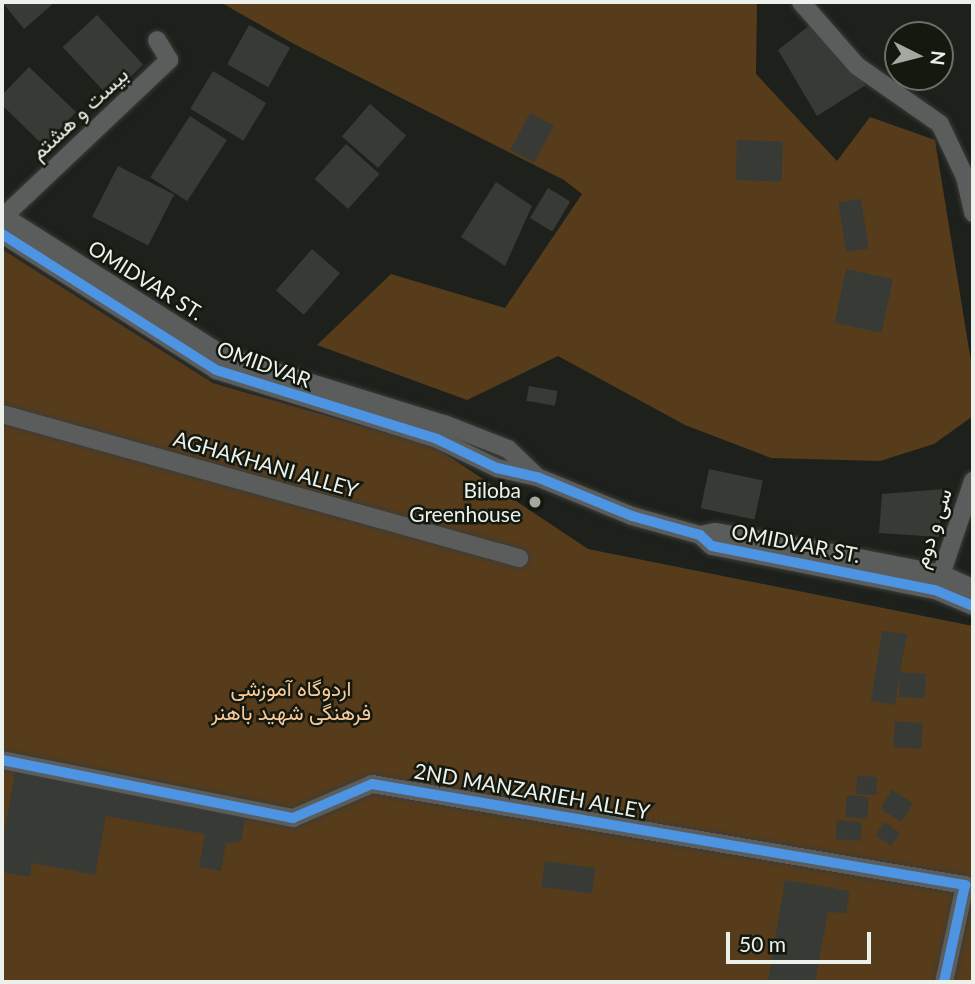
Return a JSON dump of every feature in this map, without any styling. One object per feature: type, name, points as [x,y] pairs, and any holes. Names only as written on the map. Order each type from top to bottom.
[{"type":"street","points":[[801,2],[857,66],[940,124],[969,177],[973,213]]},
{"type":"street","name":"بیست و هشتم","points":[[2,221],[169,60],[157,40]]},
{"type":"street","name":"OMIDVAR ST.","points":[[2,221],[119,299]]},
{"type":"street","name":"OMIDVAR","points":[[119,299],[220,363],[437,439],[497,468],[537,477]]},
{"type":"street","name":"AGHAKHANI ALLEY","points":[[2,414],[519,558]]},
{"type":"street","name":"OMIDVAR ST.","points":[[537,477],[632,516],[700,536],[716,532],[862,567],[973,588]]},
{"type":"street","name":"سی و دوم","points":[[938,582],[973,481]]},
{"type":"street","name":"OMIDVAR ST.","points":[[938,582],[973,606]]},
{"type":"street","name":"2ND MANZARIEH ALLEY","points":[[2,760],[293,818],[372,784],[965,885],[944,982]]},
{"type":"green space","points":[[220,2],[757,2],[756,74],[837,161],[870,117],[935,140],[973,374],[973,416],[934,444],[880,461],[771,458],[685,425],[558,356],[467,400],[317,345],[391,274],[505,308],[582,194],[564,180],[294,44]]},
{"type":"green space","name":"اردوگاه آموزشی فرهنگی شهید باهنر","points":[[2,249],[213,383],[435,447],[588,549],[973,626],[973,982],[2,982]]},
{"type":"building","points":[[2,2],[55,2],[24,29]]},
{"type":"building","points":[[97,15],[143,65],[109,97],[63,47]]},
{"type":"building","points":[[249,25],[290,48],[268,87],[227,64]]},
{"type":"building","points":[[810,25],[866,85],[817,116],[778,50]]},
{"type":"building","points":[[29,67],[76,112],[44,146],[2,105],[2,95]]},
{"type":"building","points":[[213,71],[266,103],[243,141],[190,109]]},
{"type":"building","points":[[370,104],[406,135],[378,168],[342,136]]},
{"type":"building","points":[[530,113],[554,126],[534,163],[510,150]]},
{"type":"building","points":[[190,116],[227,140],[187,201],[150,177]]},
{"type":"building","points":[[737,140],[783,142],[782,182],[736,180]]},
{"type":"building","points":[[346,144],[379,174],[348,209],[315,179]]},
{"type":"building","points":[[118,166],[174,195],[148,245],[92,217]]},
{"type":"building","points":[[496,182],[532,206],[505,266],[461,237]]},
{"type":"building","points":[[548,188],[570,201],[552,231],[530,218]]},
{"type":"building","points":[[861,199],[869,248],[846,252],[838,203]]},
{"type":"building","points":[[312,249],[340,273],[304,315],[276,291]]},
{"type":"building","points":[[846,269],[893,279],[882,333],[835,323]]},
{"type":"building","points":[[529,386],[558,391],[555,406],[526,401]]},
{"type":"building","points":[[709,469],[763,480],[754,520],[701,508]]},
{"type":"building","points":[[943,489],[939,537],[879,533],[882,494]]},
{"type":"building","points":[[882,631],[907,634],[900,672],[926,674],[925,698],[899,697],[900,675],[895,705],[871,701]]},
{"type":"building","points":[[895,721],[923,723],[921,749],[893,747]]},
{"type":"building","points":[[15,772],[246,814],[241,842],[226,843],[221,871],[199,867],[205,834],[106,816],[95,875],[32,863],[30,877],[2,872],[2,844]]},
{"type":"building","points":[[857,776],[877,777],[876,795],[856,794]]},
{"type":"building","points":[[892,790],[913,803],[902,822],[880,809]]},
{"type":"building","points":[[847,795],[869,797],[867,819],[845,817]]},
{"type":"building","points":[[837,820],[862,822],[860,841],[835,839]]},
{"type":"building","points":[[885,822],[900,833],[891,846],[876,835]]},
{"type":"building","points":[[545,861],[596,868],[592,894],[541,887]]},
{"type":"building","points":[[785,880],[850,891],[846,913],[828,912],[815,982],[768,982]]},
{"type":"cycle path","points":[[2,234],[216,370],[437,439],[497,468],[537,477],[632,516],[700,535],[712,546],[935,590],[973,606]]},
{"type":"cycle path","points":[[2,760],[293,818],[372,784],[965,885],[944,982]]},
{"type":"place","name":"Biloba Greenhouse","points":[[535,502]]}]
